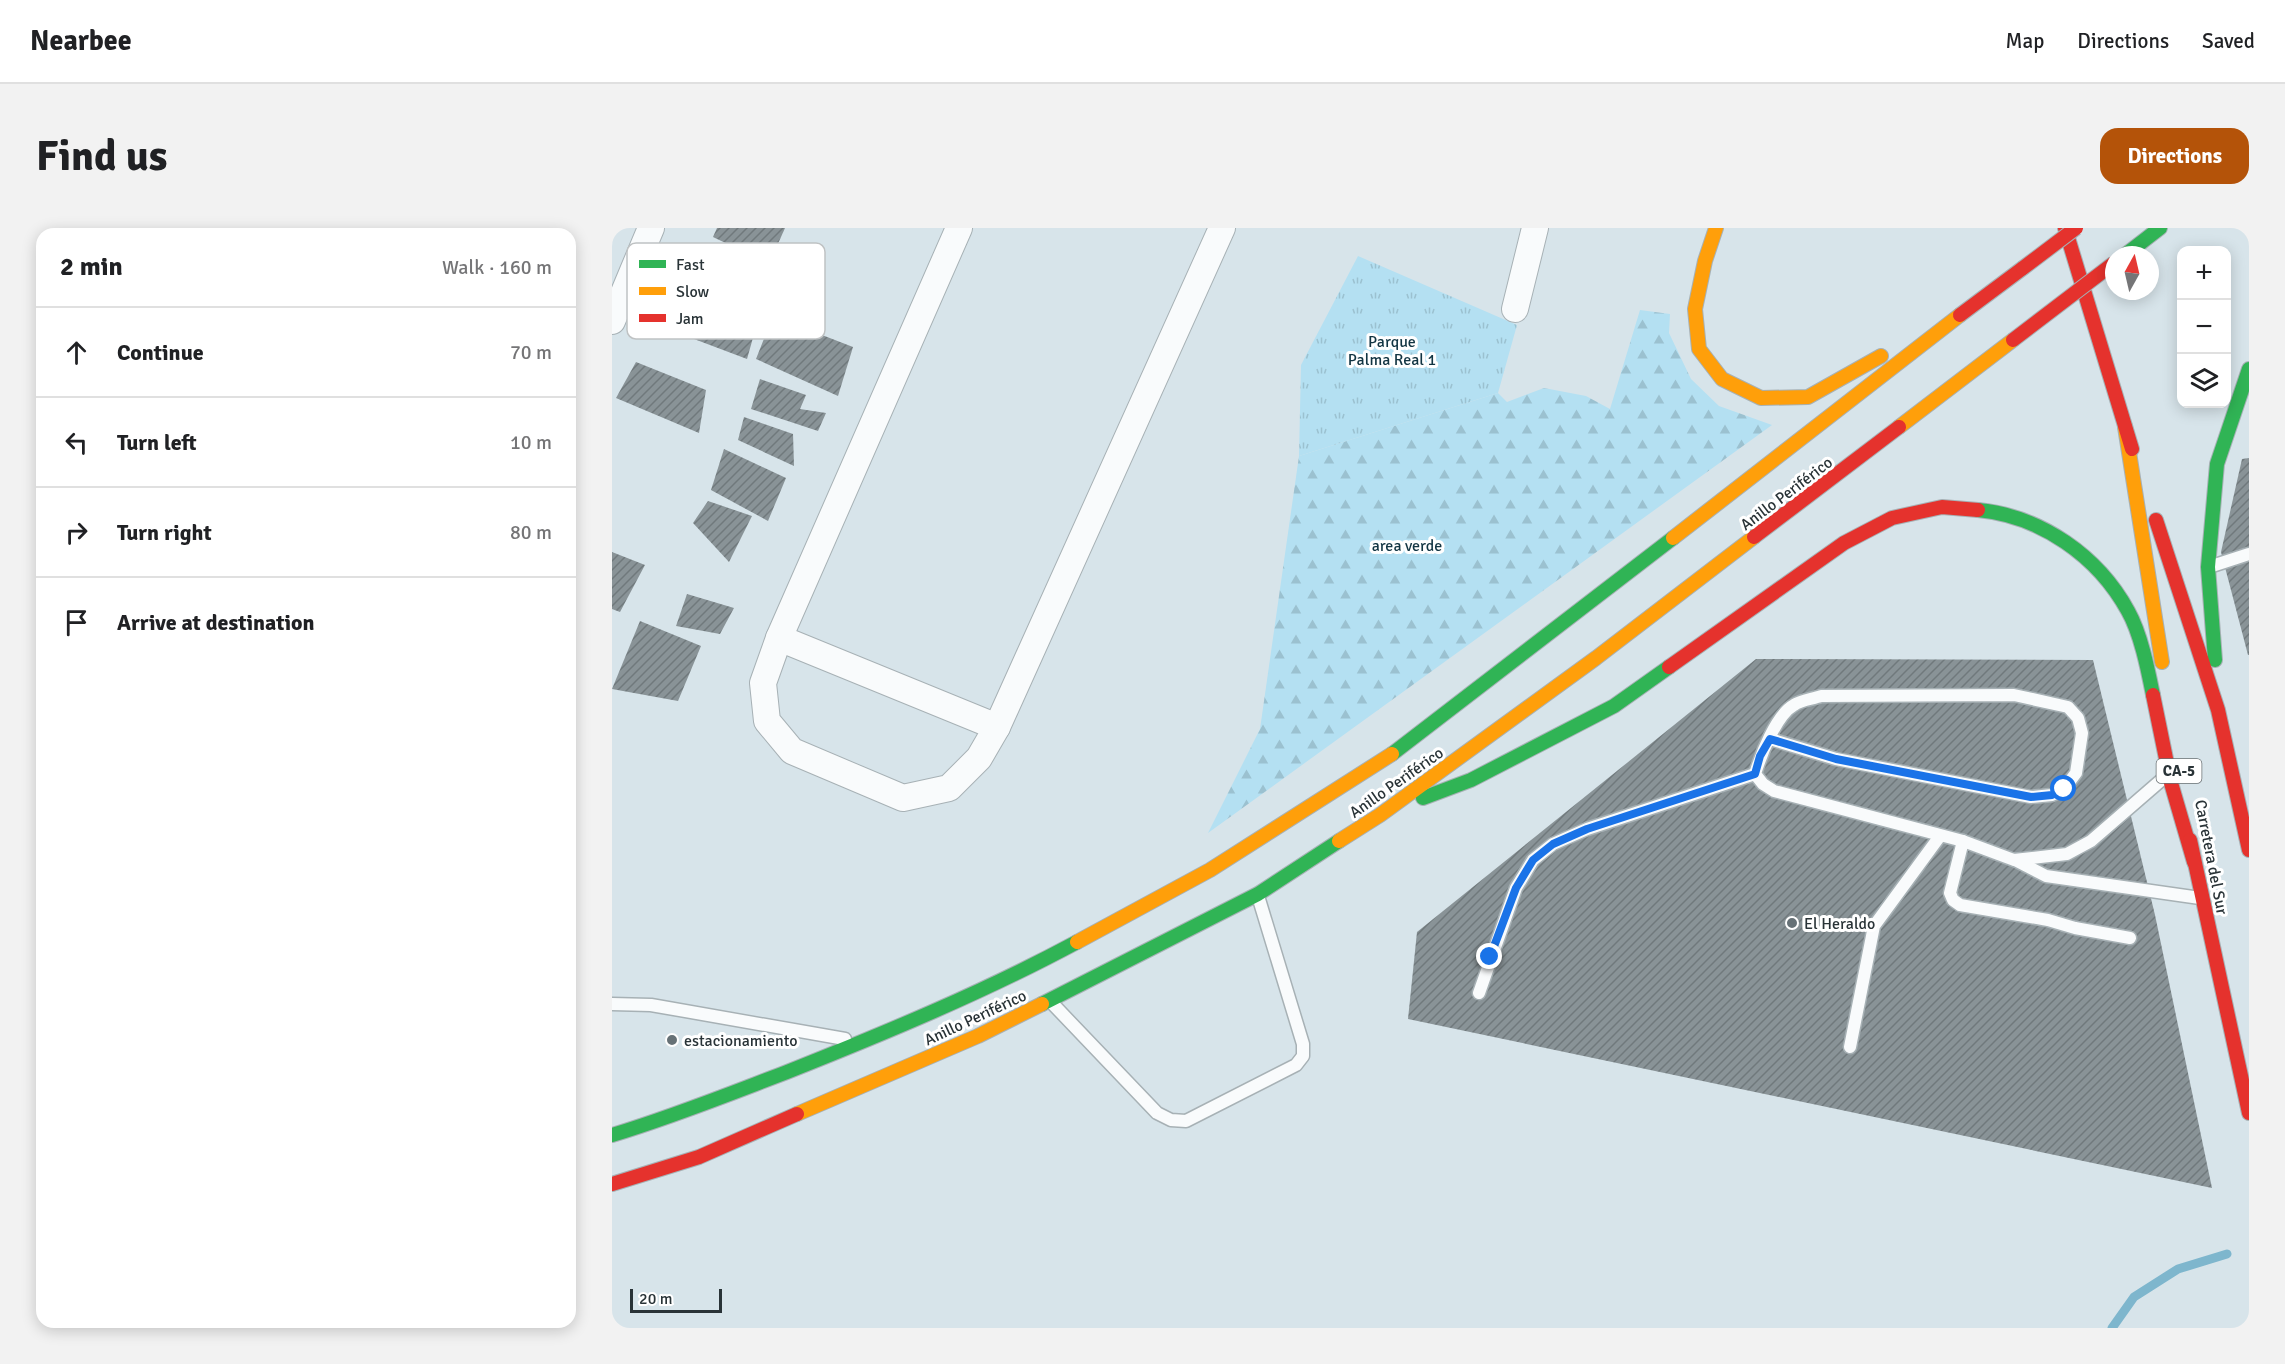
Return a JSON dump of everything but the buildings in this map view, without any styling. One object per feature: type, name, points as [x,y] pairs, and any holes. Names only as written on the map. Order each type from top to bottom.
[{"type":"highway","points":[[1716,228],[1705,261],[1695,309],[1699,349],[1722,379],[1761,398],[1808,397],[1977,302]]},
{"type":"highway","points":[[2065,228],[2125,427],[2218,710],[2249,850]]},
{"type":"highway","name":"Anillo Periférico","points":[[612,1135],[665,1119],[863,1042],[1037,963],[1200,876],[1391,754],[2076,228]]},
{"type":"highway","points":[[2136,246],[2160,228]]},
{"type":"highway","name":"Anillo Periférico","points":[[612,1184],[699,1157],[978,1036],[1258,894],[1380,815],[1596,658],[2105,270]]},
{"type":"highway","points":[[2218,710],[2208,567],[2217,464],[2249,369]]},
{"type":"highway","points":[[2125,427],[2164,674]]},
{"type":"highway","points":[[1380,815],[1471,780],[1614,706],[1844,543],[1892,518],[1942,507],[2000,512],[2052,532],[2097,567],[2128,612],[2146,662],[2169,773],[2194,862]]},
{"type":"highway","name":"Carretera del Sur","points":[[2168,698],[2194,862],[2249,1113]]},
{"type":"street","points":[[645,243],[651,228]]},
{"type":"street","points":[[959,228],[779,638],[763,683],[767,721],[792,751],[903,798],[949,788],[979,758],[997,727],[1222,228]]},
{"type":"street","points":[[1515,309],[1535,228]]},
{"type":"street","points":[[612,321],[627,285]]},
{"type":"street","points":[[779,638],[997,727]]},
{"type":"lane","points":[[2208,567],[2249,554]]},
{"type":"lane","points":[[1755,774],[1760,756],[1778,718],[1794,705],[1821,696],[2014,694],[2068,707],[2078,718],[2082,733],[2076,773],[2064,789],[2052,795],[2031,797],[1836,759],[1770,739]]},
{"type":"lane","points":[[2014,860],[2067,854],[2091,841],[2169,773]]},
{"type":"lane","points":[[1755,774],[1762,784],[1774,791],[1963,841],[2014,860],[2046,876],[2202,898]]},
{"type":"lane","points":[[1479,993],[1516,888],[1533,860],[1553,844],[1587,829],[1755,774]]},
{"type":"lane","points":[[1850,1047],[1874,926],[1940,836]]},
{"type":"lane","points":[[1963,841],[1950,893],[1953,900],[1960,905],[2048,920],[2075,928],[2130,938]]},
{"type":"lane","points":[[1049,1000],[1157,1113],[1171,1120],[1186,1121],[1296,1065],[1303,1056],[1303,1044],[1258,894]]},
{"type":"lane","points":[[612,1004],[651,1005],[863,1042]]},
{"type":"green space","name":"Parque Palma Real 1","points":[[1358,256],[1517,325],[1498,393],[1299,456],[1301,365]]},
{"type":"green space","name":"area verde","points":[[1640,310],[1670,314],[1669,333],[1691,379],[1719,406],[1772,425],[1208,833],[1260,729],[1299,456],[1498,393],[1507,402],[1544,388],[1586,396],[1610,409]]},
{"type":"waterway","points":[[2112,1328],[2134,1297],[2178,1269],[2227,1254]]},
{"type":"traffic: fast","points":[[2137,246],[2160,228]]},
{"type":"traffic: fast","points":[[2215,660],[2208,567],[2217,464],[2249,369]]},
{"type":"traffic: fast","points":[[1978,510],[2001,514],[2045,530],[2084,556],[2101,573],[2116,591],[2133,620],[2153,695]]},
{"type":"traffic: fast","points":[[1392,754],[1673,538]]},
{"type":"traffic: fast","points":[[1423,798],[1471,780],[1614,706],[1669,667]]},
{"type":"traffic: fast","points":[[1042,1004],[1258,894],[1339,841]]},
{"type":"traffic: fast","points":[[612,1135],[700,1105],[861,1042],[970,995],[1077,942]]},
{"type":"traffic: slow","points":[[1716,228],[1705,261],[1695,309],[1699,349],[1722,379],[1761,398],[1808,397],[1881,356]]},
{"type":"traffic: slow","points":[[1673,538],[1960,315]]},
{"type":"traffic: slow","points":[[1899,427],[2013,340]]},
{"type":"traffic: slow","points":[[2125,427],[2162,662]]},
{"type":"traffic: slow","points":[[1339,841],[1380,815],[1596,658],[1754,537]]},
{"type":"traffic: slow","points":[[1077,942],[1210,870],[1392,754]]},
{"type":"traffic: slow","points":[[797,1114],[978,1036],[1042,1004]]},
{"type":"traffic: jam","points":[[2065,228],[2132,449]]},
{"type":"traffic: jam","points":[[2023,268],[2076,228]]},
{"type":"traffic: jam","points":[[1960,315],[2023,268]]},
{"type":"traffic: jam","points":[[2013,340],[2105,270]]},
{"type":"traffic: jam","points":[[1754,537],[1899,427]]},
{"type":"traffic: jam","points":[[1669,667],[1844,543],[1892,518],[1942,507],[1978,510]]},
{"type":"traffic: jam","points":[[2156,520],[2218,710],[2249,850]]},
{"type":"traffic: jam","points":[[2153,695],[2171,783],[2194,862]]},
{"type":"traffic: jam","points":[[2190,840],[2249,1113]]},
{"type":"traffic: jam","points":[[612,1184],[699,1157],[797,1114]]},
{"type":"place","name":"El Heraldo","points":[[1792,923]]},
{"type":"place","name":"estacionamiento","points":[[672,1040]]},
{"type":"route","points":[[1490,957],[1516,888],[1533,860],[1553,844],[1587,829],[1755,774],[1760,756],[1770,739],[1836,759],[2031,797],[2052,795],[2064,789]]}]
